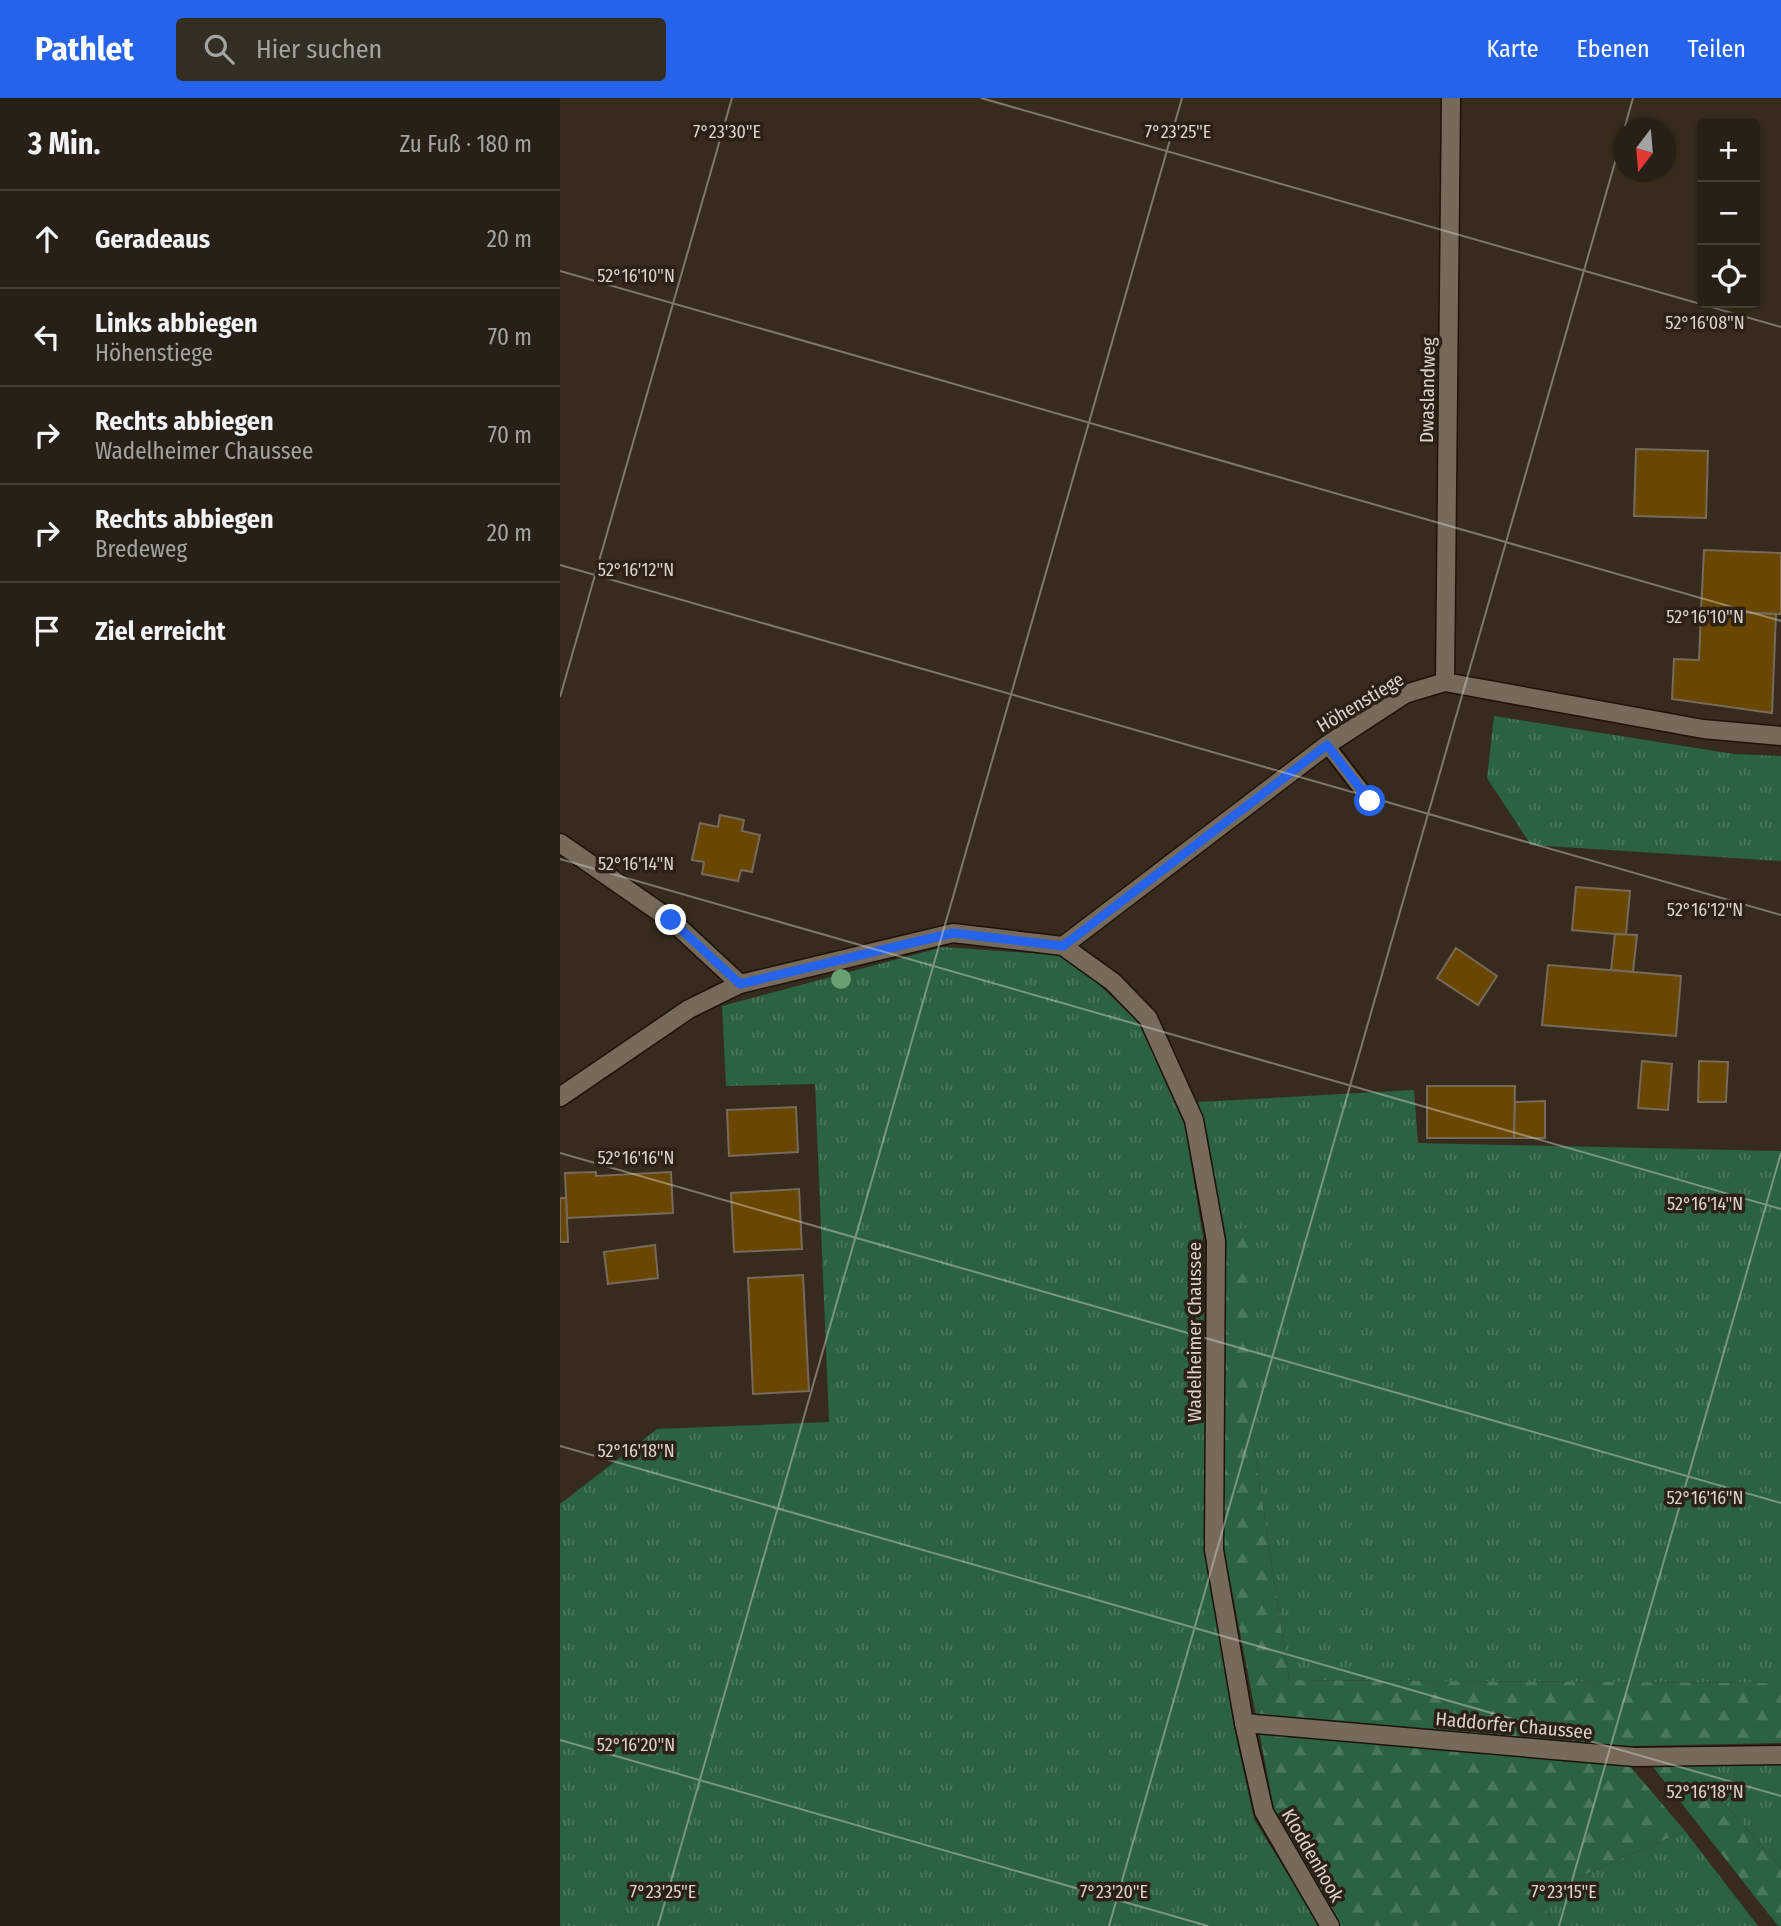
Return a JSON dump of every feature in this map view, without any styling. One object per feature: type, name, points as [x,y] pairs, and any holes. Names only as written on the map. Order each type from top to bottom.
[{"type":"street","name":"Dwaslandweg","points":[[1445,682],[1451,98]]},
{"type":"street","name":"Höhenstiege","points":[[1063,946],[1327,745],[1405,694],[1445,682],[1703,729],[1781,736]]},
{"type":"street","points":[[560,843],[671,920],[740,984]]},
{"type":"street","name":"Wadelheimer Chaussee","points":[[560,1097],[689,1009],[740,984],[953,933],[1063,946],[1113,982],[1148,1018],[1194,1120],[1216,1241],[1214,1550],[1244,1723]]},
{"type":"street","name":"Haddorfer Chaussee","points":[[1244,1723],[1635,1757],[1781,1755]]},
{"type":"street","name":"Kloddenhook","points":[[1244,1723],[1264,1812],[1330,1926]]},
{"type":"lane","points":[[1327,745],[1370,801]]},
{"type":"green space","points":[[1494,716],[1734,754],[1781,756],[1781,861],[1531,845],[1487,778]]},
{"type":"green space","points":[[943,947],[1059,955],[1095,981],[1139,1023],[1185,1126],[1203,1237],[1206,1551],[1234,1727],[1254,1819],[1319,1926],[560,1926],[560,1504],[657,1429],[829,1422],[815,1084],[726,1086],[722,1006]]},
{"type":"green space","points":[[1414,1090],[1418,1143],[1781,1151],[1781,1683],[1289,1680],[1252,1431],[1252,1228],[1224,1231],[1198,1102]]},
{"type":"green space","points":[[1252,1227],[1252,1431],[1289,1680],[1781,1683],[1781,1743],[1630,1746],[1629,1765],[1685,1831],[1537,1895],[1555,1926],[1341,1926],[1274,1809],[1223,1544],[1224,1231]]},
{"type":"green space","points":[[1781,1764],[1781,1868],[1692,1766]]},
{"type":"green space","points":[[1692,1766],[1781,1868],[1781,1926],[1778,1926],[1653,1767]]},
{"type":"green space","points":[[1685,1831],[1758,1926],[1555,1926],[1537,1895]]},
{"type":"building","points":[[1636,449],[1708,451],[1706,518],[1634,516]]},
{"type":"building","points":[[1704,550],[1781,553],[1781,614],[1701,611]]},
{"type":"building","points":[[1701,611],[1776,614],[1772,713],[1672,699],[1674,659],[1699,660]]},
{"type":"building","points":[[720,815],[744,820],[742,831],[760,835],[752,872],[741,870],[738,881],[702,874],[704,862],[692,860],[700,823],[718,827]]},
{"type":"building","points":[[1576,887],[1630,891],[1626,935],[1572,930]]},
{"type":"building","points":[[1615,934],[1637,935],[1633,972],[1611,970]]},
{"type":"building","points":[[1456,948],[1497,976],[1478,1005],[1437,978]]},
{"type":"building","points":[[1548,965],[1681,976],[1676,1036],[1542,1025]]},
{"type":"building","points":[[1642,1061],[1672,1064],[1668,1110],[1638,1108]]},
{"type":"building","points":[[1699,1061],[1728,1062],[1726,1102],[1698,1102]]},
{"type":"building","points":[[1427,1086],[1515,1086],[1514,1138],[1427,1138]]},
{"type":"building","points":[[1545,1101],[1545,1138],[1514,1138],[1515,1102]]},
{"type":"building","points":[[796,1107],[798,1152],[729,1156],[727,1110]]},
{"type":"building","points":[[596,1172],[596,1176],[671,1172],[673,1213],[567,1218],[565,1173]]},
{"type":"building","points":[[799,1189],[802,1249],[734,1252],[731,1193]]},
{"type":"building","points":[[560,1198],[566,1198],[568,1242],[560,1242]]},
{"type":"building","points":[[655,1245],[658,1278],[608,1284],[604,1252]]},
{"type":"building","points":[[803,1275],[809,1391],[753,1394],[748,1278]]},
{"type":"route","points":[[671,920],[740,984],[953,933],[1063,946],[1327,745],[1370,801]]}]
